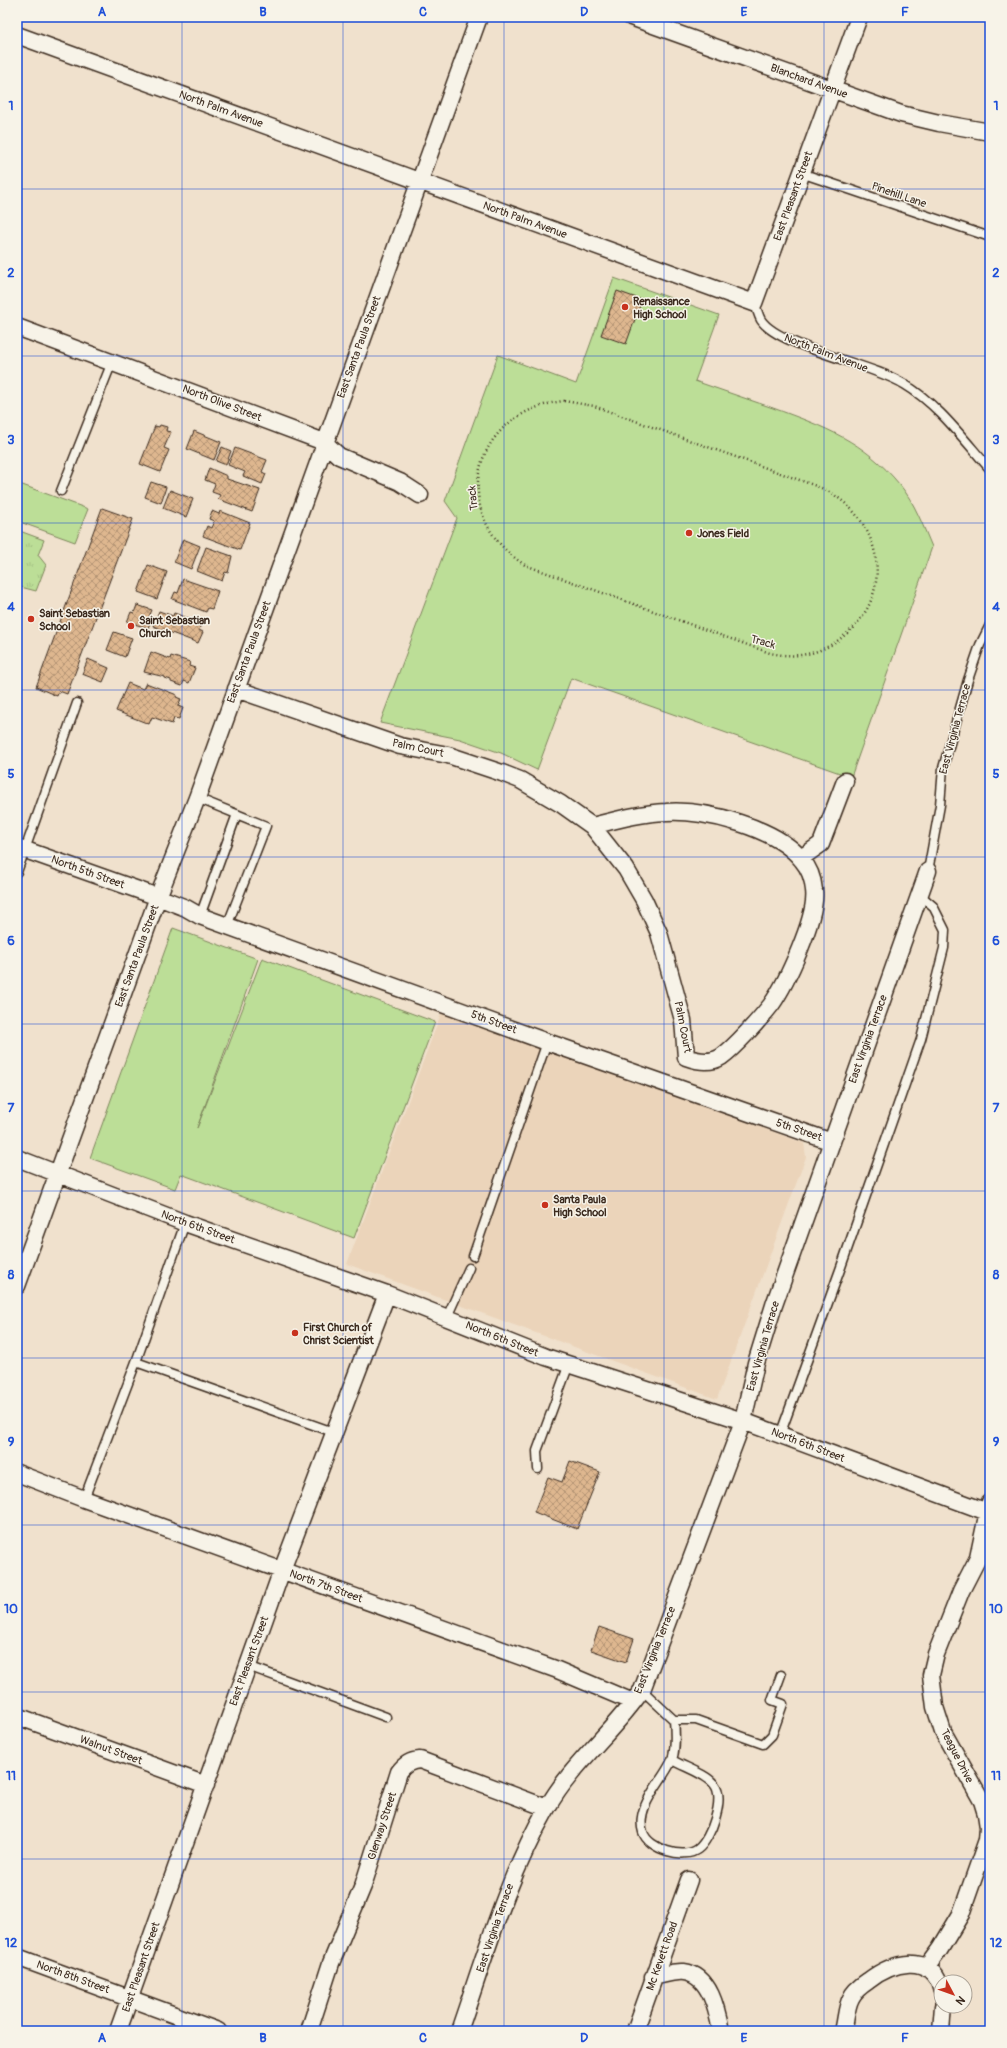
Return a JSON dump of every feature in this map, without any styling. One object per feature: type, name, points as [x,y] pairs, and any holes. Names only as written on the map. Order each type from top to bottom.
[{"type":"street","name":"East Santa Paula Street","points":[[17,1286],[158,897],[197,798],[324,442],[479,17]]},
{"type":"street","name":"Blanchard Avenue","points":[[631,17],[654,21],[833,90],[901,114],[990,132]]},
{"type":"street","name":"East Pleasant Street","points":[[754,303],[859,17]]},
{"type":"street","name":"North Palm Avenue","points":[[17,35],[754,303]]},
{"type":"street","name":"North Olive Street","points":[[17,327],[324,442],[339,456],[400,482],[420,495]]},
{"type":"street","name":"Palm Court","points":[[236,689],[400,746],[448,754],[502,773],[520,780],[561,804],[592,826],[626,869],[644,900],[659,933],[683,1020],[686,1057],[699,1062],[720,1058],[753,1026],[771,1005],[800,948],[813,910],[815,891],[811,875],[801,858],[791,849],[761,832],[720,817],[668,812],[649,813],[592,826]]},
{"type":"street","points":[[801,858],[821,844],[845,781]]},
{"type":"street","name":"North 5th Street","points":[[21,848],[158,897]]},
{"type":"street","name":"East Virginia Terrace","points":[[459,2031],[511,1881],[547,1808],[580,1763],[618,1722],[637,1696],[743,1421],[756,1363],[928,871]]},
{"type":"street","name":"5th Street","points":[[158,897],[186,908],[200,916],[547,1042],[832,1142]]},
{"type":"street","name":"North 6th Street","points":[[17,1158],[185,1223],[388,1294],[569,1364],[743,1421],[989,1509]]},
{"type":"street","name":"East Pleasant Street","points":[[118,2031],[282,1570],[336,1433],[388,1294]]},
{"type":"street","name":"North 7th Street","points":[[17,1473],[84,1499],[555,1669],[637,1696]]},
{"type":"street","name":"Teague Drive","points":[[926,1968],[962,1914],[987,1840],[988,1827],[982,1801],[943,1732],[935,1707],[931,1675],[936,1654],[961,1591],[978,1558],[989,1509]]},
{"type":"street","name":"Walnut Street","points":[[17,1716],[206,1785]]},
{"type":"street","name":"Glenway Street","points":[[309,2031],[332,1963],[363,1886],[399,1772],[404,1766],[412,1761],[420,1760],[547,1808]]},
{"type":"street","name":"Mc Kevett Road","points":[[635,2031],[689,1880]]},
{"type":"street","name":"North 8th Street","points":[[17,1957],[218,2031]]},
{"type":"street","points":[[844,2031],[851,1998],[869,1980],[890,1967],[898,1964],[915,1964],[926,1968],[933,1975]]},
{"type":"street","points":[[654,1977],[676,1972],[686,1972],[703,1982],[715,2005],[721,2031]]},
{"type":"street","points":[[941,2031],[942,2014]]},
{"type":"lane","name":"Pinehill Lane","points":[[801,173],[990,237]]},
{"type":"lane","name":"North Palm Avenue","points":[[754,303],[761,320],[773,331],[798,343],[885,375],[903,383],[918,393],[944,418],[990,469]]},
{"type":"lane","points":[[61,491],[112,362]]},
{"type":"lane","name":"East Virginia Terrace","points":[[928,871],[940,805],[943,768],[968,680],[980,645],[990,626]]},
{"type":"lane","points":[[17,872],[21,848],[77,703]]},
{"type":"lane","points":[[197,798],[266,826],[228,926]]},
{"type":"lane","points":[[200,916],[238,814]]},
{"type":"lane","points":[[780,1435],[921,1039],[944,948],[945,930],[932,906],[920,895]]},
{"type":"lane","points":[[473,1256],[547,1042]]},
{"type":"lane","points":[[84,1499],[136,1362],[185,1223]]},
{"type":"lane","points":[[447,1317],[469,1268]]},
{"type":"lane","points":[[136,1362],[336,1433]]},
{"type":"lane","points":[[538,1469],[537,1451],[569,1364]]},
{"type":"lane","points":[[248,1666],[386,1717]]},
{"type":"lane","points":[[637,1696],[674,1720],[696,1720],[763,1744],[772,1735],[783,1704],[772,1700],[781,1675]]},
{"type":"lane","points":[[672,1760],[714,1783],[719,1790],[720,1800],[706,1841],[697,1850],[687,1853],[659,1848],[648,1841],[643,1834],[641,1826],[643,1814],[649,1797],[672,1760],[676,1734],[674,1720]]},
{"type":"path","name":"Track","points":[[564,401],[594,406],[819,487],[843,500],[857,513],[868,530],[876,560],[874,588],[861,618],[851,630],[827,647],[802,655],[770,654],[525,566],[510,556],[498,543],[487,527],[479,500],[480,471],[491,444],[510,422],[534,407],[564,401]]},
{"type":"shaded area","points":[[442,1011],[804,1143],[806,1157],[717,1399],[347,1264]]},
{"type":"green space","name":"Jones Field","points":[[614,278],[719,315],[695,381],[810,422],[827,429],[858,446],[886,470],[900,485],[910,499],[918,515],[932,547],[851,777],[571,678],[537,770],[501,753],[460,739],[380,723],[457,518],[445,501],[498,355],[576,384]]},
{"type":"green space","points":[[17,483],[88,509],[75,542],[17,521]]},
{"type":"green space","points":[[17,530],[44,540],[38,555],[46,565],[36,591],[17,586]]},
{"type":"green space","points":[[173,928],[258,959],[197,1128],[262,958],[435,1022],[354,1238],[181,1174],[175,1189],[90,1158]]},
{"type":"building","points":[[617,291],[642,300],[626,344],[601,335]]},
{"type":"building","points":[[160,425],[167,427],[166,431],[171,432],[164,448],[169,450],[160,472],[140,464],[155,426],[159,427]]},
{"type":"building","points":[[194,431],[221,442],[214,460],[187,449]]},
{"type":"building","points":[[222,447],[231,451],[226,465],[216,461]]},
{"type":"building","points":[[235,448],[267,460],[262,472],[266,474],[262,484],[243,476],[245,472],[228,465]]},
{"type":"building","points":[[209,468],[227,476],[227,479],[260,490],[252,512],[218,499],[220,495],[212,492],[215,484],[205,480]]},
{"type":"building","points":[[151,482],[166,487],[161,503],[145,497]]},
{"type":"building","points":[[170,490],[193,499],[186,517],[163,508]]},
{"type":"building","points":[[102,508],[133,519],[67,694],[59,691],[57,696],[36,687]]},
{"type":"building","points":[[212,511],[219,514],[220,511],[250,523],[240,550],[203,536],[207,526],[211,528],[214,521],[209,519]]},
{"type":"building","points":[[183,539],[200,546],[191,569],[174,562]]},
{"type":"building","points":[[206,547],[232,556],[228,573],[225,572],[222,581],[197,571]]},
{"type":"building","points":[[148,565],[167,572],[157,599],[138,592]]},
{"type":"building","points":[[183,579],[218,591],[212,609],[208,608],[206,612],[172,599],[175,592],[178,593]]},
{"type":"building","points":[[137,605],[152,610],[149,617],[152,618],[148,628],[127,622],[131,612],[134,613]]},
{"type":"building","points":[[159,611],[173,616],[174,613],[201,623],[199,630],[203,632],[198,643],[153,626]]},
{"type":"building","points":[[114,632],[132,638],[125,657],[107,650]]},
{"type":"building","points":[[151,652],[170,659],[171,656],[190,662],[189,666],[195,668],[189,683],[184,681],[182,686],[171,682],[171,680],[165,677],[144,672]]},
{"type":"building","points":[[88,659],[109,668],[103,682],[82,674]]},
{"type":"building","points":[[128,683],[143,689],[146,683],[177,695],[176,697],[181,699],[178,706],[183,708],[179,719],[174,718],[172,724],[152,717],[149,724],[116,711]]},
{"type":"building","points":[[570,1461],[600,1472],[577,1529],[534,1512],[548,1477],[562,1482]]},
{"type":"building","points":[[599,1627],[634,1639],[626,1662],[591,1650]]},
{"type":"place","name":"Renaissance High School","points":[[625,307]]},
{"type":"place","name":"Jones Field","points":[[689,533]]},
{"type":"place","name":"Saint Sebastian School","points":[[31,619]]},
{"type":"place","name":"Saint Sebastian Church","points":[[131,626]]},
{"type":"place","name":"Santa Paula High School","points":[[545,1205]]},
{"type":"place","name":"First Church of Christ Scientist","points":[[295,1333]]}]
